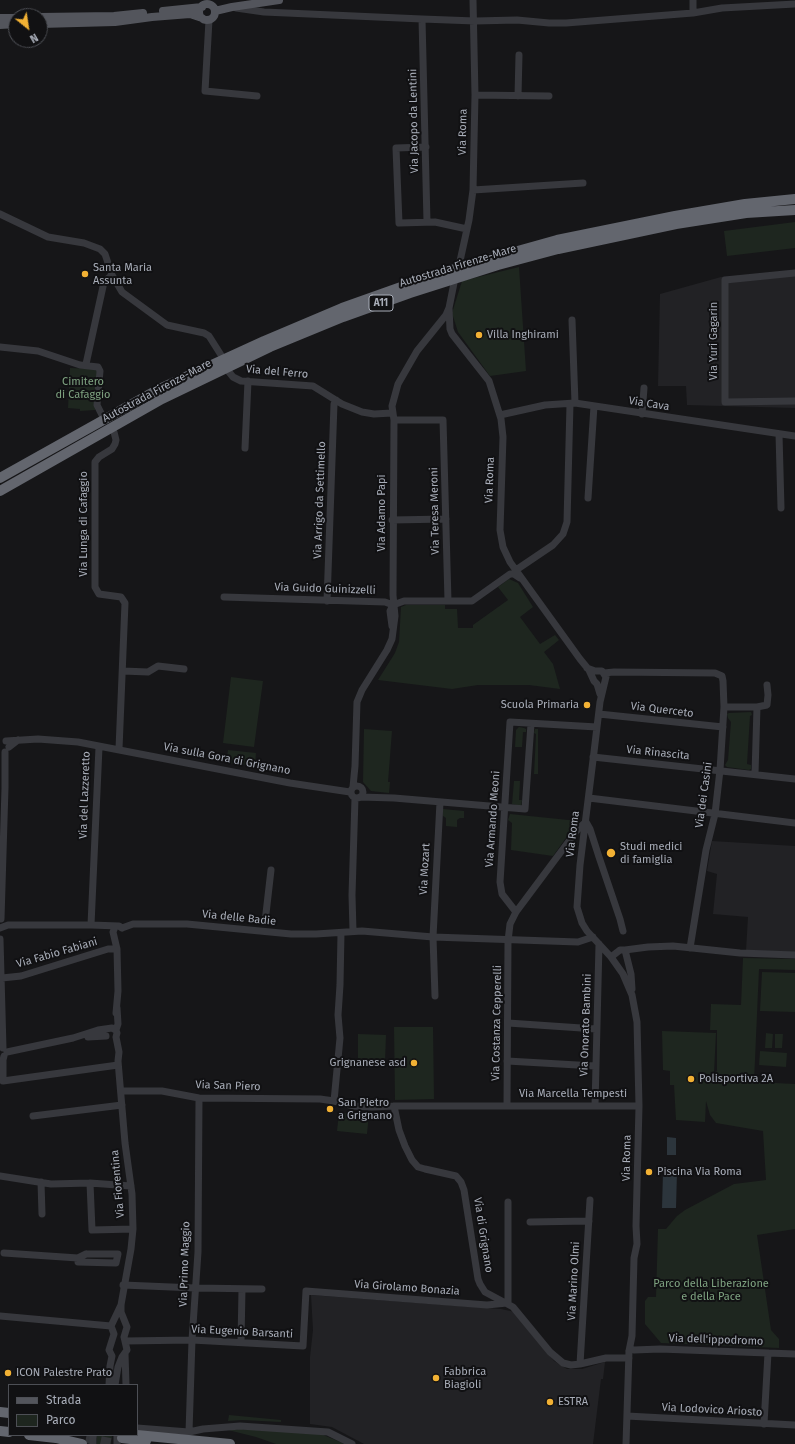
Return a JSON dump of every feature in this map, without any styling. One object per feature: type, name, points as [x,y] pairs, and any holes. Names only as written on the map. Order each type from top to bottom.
[{"type":"highway","name":"Autostrada Firenze-Mare","points":[[0,478],[157,390],[264,341],[342,308],[418,281],[557,240],[675,216],[745,204],[795,199]]},
{"type":"highway","name":"Autostrada Firenze-Mare","points":[[0,491],[162,399],[270,347],[343,317],[410,293],[498,264],[558,249],[676,224],[746,213],[795,210]]},
{"type":"highway","points":[[138,1434],[230,1444]]},
{"type":"highway","points":[[38,1436],[89,1440]]},
{"type":"highway","points":[[72,1436],[89,1440]]},
{"type":"highway","points":[[119,1439],[179,1444]]},
{"type":"main road","points":[[215,11],[279,0]]},
{"type":"main road","points":[[48,17],[114,16],[202,7],[205,5],[210,5],[215,9],[215,11]]},
{"type":"main road","points":[[202,7],[200,13],[206,19]]},
{"type":"main road","points":[[48,24],[115,22],[190,14],[206,19],[214,16],[215,11]]},
{"type":"street","name":"Via Roma","points":[[460,261],[473,190],[475,95],[473,0]]},
{"type":"street","points":[[692,0],[693,13]]},
{"type":"street","points":[[232,7],[264,12],[300,14],[474,21],[517,20],[566,23],[693,13],[722,8],[795,4]]},
{"type":"street","points":[[206,19],[205,91],[258,96]]},
{"type":"street","name":"Via Jacopo da Lentini","points":[[422,19],[427,222]]},
{"type":"street","points":[[518,96],[519,54]]},
{"type":"street","points":[[475,95],[549,96]]},
{"type":"street","points":[[426,147],[396,148],[399,223],[427,222],[467,229]]},
{"type":"street","points":[[473,190],[583,183]]},
{"type":"street","points":[[0,214],[48,238],[84,243],[100,249],[105,254],[112,275],[122,292],[167,325],[204,333],[209,336],[222,355]]},
{"type":"street","name":"Via Yuri Gagarin","points":[[795,273],[725,280],[725,402],[795,401]]},
{"type":"street","points":[[86,364],[104,282],[112,275]]},
{"type":"street","name":"Via Roma","points":[[454,282],[449,308],[449,323],[452,334],[489,381],[500,415],[503,437],[500,530],[503,547],[513,572],[523,580],[580,660],[598,679],[600,702],[599,714],[580,865],[577,907],[582,923],[611,957],[622,974],[632,995]]},
{"type":"street","name":"Via Adamo Papi","points":[[357,792],[355,766],[357,702],[362,690],[387,650],[392,639],[390,611],[393,605],[392,406],[398,384],[416,352],[446,315],[449,308]]},
{"type":"street","name":"Via Guido Guinizzelli","points":[[224,597],[385,602],[393,605],[404,601],[472,601],[553,545],[563,534],[567,522],[573,404],[572,320]]},
{"type":"street","points":[[432,331],[442,328],[449,330],[452,334]]},
{"type":"street","points":[[0,347],[38,351],[80,364],[96,366],[100,369],[97,405],[103,417]]},
{"type":"street","name":"Via del Ferro","points":[[229,372],[236,379],[248,381],[313,386],[342,404],[362,412],[393,417],[443,420]]},
{"type":"street","points":[[245,448],[248,381]]},
{"type":"street","points":[[642,414],[644,388]]},
{"type":"street","name":"Via Arrigo da Settimello","points":[[327,601],[334,404],[336,400]]},
{"type":"street","name":"Via Cava","points":[[500,415],[532,408],[573,404],[795,436]]},
{"type":"street","points":[[588,498],[594,406]]},
{"type":"street","name":"Via Teresa Meroni","points":[[443,420],[448,602]]},
{"type":"street","name":"Via Lunga di Cafaggio","points":[[114,432],[116,440],[112,449],[99,457],[95,462],[95,587],[99,594],[121,597],[125,603],[119,749]]},
{"type":"street","points":[[779,434],[778,455],[781,508]]},
{"type":"street","points":[[392,520],[446,519]]},
{"type":"street","points":[[123,671],[148,672],[158,666],[184,669]]},
{"type":"street","name":"Via Roma","points":[[598,679],[606,679],[604,673]]},
{"type":"street","name":"Via dei Casini","points":[[604,673],[715,673],[722,676],[724,707],[723,727],[715,814],[706,850],[690,948]]},
{"type":"street","points":[[724,707],[758,707],[768,705],[767,685]]},
{"type":"street","points":[[755,774],[758,707]]},
{"type":"street","name":"Via Querceto","points":[[599,714],[723,727]]},
{"type":"street","name":"Via Armando Meoni","points":[[516,912],[502,894],[500,882],[510,722],[530,724]]},
{"type":"street","points":[[530,724],[597,727]]},
{"type":"street","name":"Via sulla Gora di Grignano","points":[[99,747],[119,749],[290,783],[390,798],[526,809],[530,724]]},
{"type":"street","name":"Via del Lazzeretto","points":[[4,749],[18,740],[78,742],[99,747],[91,925]]},
{"type":"street","points":[[2,923],[0,906],[5,788],[4,749]]},
{"type":"street","name":"Via Rinascita","points":[[593,758],[795,779]]},
{"type":"street","points":[[354,931],[352,895],[357,792]]},
{"type":"street","points":[[588,798],[795,823]]},
{"type":"street","name":"Via Mozart","points":[[435,996],[433,938],[440,802]]},
{"type":"street","points":[[586,822],[600,857],[623,931]]},
{"type":"street","name":"Via Costanza Cepperelli","points":[[507,1105],[508,941],[510,924],[516,912],[578,829],[586,822]]},
{"type":"street","points":[[264,927],[270,870]]},
{"type":"street","name":"Via delle Badie","points":[[2,923],[91,925],[103,926],[117,931],[133,924],[194,924],[264,927],[291,934],[362,931],[433,938],[508,941],[578,942],[593,937]]},
{"type":"street","points":[[3,1052],[73,1038],[98,1030],[112,1033],[117,1008],[117,931]]},
{"type":"street","points":[[341,933],[338,1014],[340,1038],[334,1101],[354,1106],[394,1106]]},
{"type":"street","points":[[0,939],[3,1081],[118,1063]]},
{"type":"street","name":"Via Onorato Bambini","points":[[595,1106],[599,944]]},
{"type":"street","points":[[611,957],[620,950],[673,946],[740,953],[795,955]]},
{"type":"street","name":"Via Fabio Fabiani","points":[[2,978],[21,976],[108,949],[117,949]]},
{"type":"street","name":"Via Roma","points":[[625,950],[631,974],[632,995],[638,1022],[639,1106],[636,1226],[633,1231],[632,1239],[634,1258],[632,1347],[626,1444]]},
{"type":"street","points":[[508,1023],[596,1029]]},
{"type":"street","name":"Via Fiorentina","points":[[109,1384],[112,1356],[109,1350],[114,1334],[113,1324],[121,1305],[133,1229],[131,1186],[118,1063],[112,1033]]},
{"type":"street","points":[[507,1061],[595,1066]]},
{"type":"street","name":"Via San Piero","points":[[121,1091],[162,1091],[199,1098],[303,1098],[334,1101]]},
{"type":"street","name":"Via Primo Maggio","points":[[189,1432],[192,1340],[198,1252],[199,1098]]},
{"type":"street","points":[[33,1116],[122,1105]]},
{"type":"street","name":"Via Marcella Tempesti","points":[[394,1106],[639,1106]]},
{"type":"street","name":"Via di Grignano","points":[[394,1106],[399,1130],[412,1160],[425,1170],[456,1176],[461,1182],[464,1190],[480,1284],[485,1292],[513,1307],[557,1358],[564,1363],[580,1364],[606,1358],[632,1347]]},
{"type":"street","points":[[0,1176],[51,1184],[90,1183],[131,1186]]},
{"type":"street","points":[[41,1182],[42,1214]]},
{"type":"street","points":[[90,1183],[92,1230],[133,1229]]},
{"type":"street","name":"Via Marino Olmi","points":[[580,1364],[590,1200]]},
{"type":"street","points":[[508,1202],[508,1304]]},
{"type":"street","points":[[530,1222],[589,1221]]},
{"type":"street","points":[[4,1252],[78,1258],[78,1262],[116,1263],[117,1258],[129,1258]]},
{"type":"street","points":[[124,1285],[262,1289]]},
{"type":"street","points":[[241,1342],[242,1289]]},
{"type":"street","name":"Via Girolamo Bonazia","points":[[306,1291],[486,1305],[508,1304]]},
{"type":"street","name":"Via Eugenio Barsanti","points":[[125,1341],[192,1340],[304,1346],[306,1291]]},
{"type":"street","name":"Via Fiorentina","points":[[115,1384],[118,1367],[126,1350],[124,1337],[127,1327],[121,1305]]},
{"type":"street","points":[[0,1316],[113,1324],[120,1319],[125,1321]]},
{"type":"street","name":"Via dell'ippodromo","points":[[632,1347],[795,1354]]},
{"type":"street","points":[[764,1424],[768,1353]]},
{"type":"street","points":[[112,1356],[117,1358],[124,1355],[126,1384]]},
{"type":"street","name":"Via Lodovico Ariosto","points":[[627,1416],[795,1425]]},
{"type":"street","points":[[138,1428],[189,1432],[203,1429],[240,1426],[328,1432],[352,1444]]},
{"type":"shaded area","points":[[795,271],[795,408],[687,405],[686,386],[658,386],[660,294],[721,277]]},
{"type":"shaded area","points":[[712,841],[795,846],[795,953],[746,951],[748,917],[713,914],[717,874],[707,871]]},
{"type":"shaded area","points":[[667,1137],[676,1138],[676,1155],[667,1155]]},
{"type":"shaded area","points":[[663,1172],[677,1172],[676,1208],[662,1208]]},
{"type":"shaded area","points":[[311,1295],[501,1309],[515,1312],[554,1361],[567,1369],[582,1369],[605,1362],[603,1379],[601,1379],[593,1444],[364,1444],[332,1427],[310,1424],[310,1357],[313,1330]]},
{"type":"green space","points":[[795,222],[795,248],[727,256],[724,231]]},
{"type":"green space","points":[[519,267],[526,371],[490,376],[458,332],[452,313],[462,281]]},
{"type":"green space","name":"Cimitero di Cafaggio","points":[[70,368],[97,369],[95,410],[80,411],[80,409],[68,408]]},
{"type":"green space","points":[[509,579],[518,583],[533,607],[520,617],[540,644],[555,635],[559,640],[544,652],[553,664],[560,689],[529,685],[478,685],[452,689],[378,680],[395,653],[399,642],[401,607],[406,605],[445,605],[445,609],[457,609],[458,628],[473,628],[473,625],[508,600],[498,587]]},
{"type":"green space","points":[[231,677],[263,681],[254,747],[223,743]]},
{"type":"green space","points":[[751,712],[752,715],[750,716],[747,764],[751,765],[751,769],[727,767],[725,765],[728,760],[731,722],[727,714]]},
{"type":"green space","points":[[519,727],[526,729],[526,732],[523,732],[522,747],[515,747],[516,730]]},
{"type":"green space","points":[[364,729],[392,731],[388,782],[390,782],[389,793],[371,791],[363,782]]},
{"type":"green space","points":[[535,729],[538,729],[538,774],[534,774]]},
{"type":"green space","points":[[228,750],[256,753],[255,766],[226,763]]},
{"type":"green space","points":[[514,781],[520,781],[519,800],[522,800],[521,806],[512,804]]},
{"type":"green space","points":[[443,809],[464,811],[464,818],[457,820],[457,827],[446,826],[446,818],[443,816]]},
{"type":"green space","points":[[510,814],[578,821],[553,856],[511,850],[512,823],[508,820]]},
{"type":"green space","name":"Parco della Liberazione e della Pace","points":[[743,958],[795,959],[795,970],[759,969],[754,1082],[795,1084],[795,1229],[757,1235],[771,1330],[779,1339],[779,1348],[661,1343],[645,1324],[645,1301],[648,1297],[656,1297],[658,1229],[666,1229],[677,1216],[685,1210],[734,1184],[766,1180],[763,1131],[716,1123],[710,1115],[706,1101],[705,1122],[676,1120],[674,1085],[670,1085],[670,1071],[663,1070],[662,1031],[716,1033],[714,1073],[717,1071],[717,1030],[710,1030],[711,1004],[741,1005]]},
{"type":"green space","points":[[762,972],[795,973],[795,1012],[760,1011]]},
{"type":"green space","name":"Grignanese asd","points":[[394,1027],[433,1027],[434,1099],[395,1100]]},
{"type":"green space","points":[[766,1033],[773,1034],[772,1048],[765,1048]]},
{"type":"green space","points":[[358,1034],[386,1035],[385,1062],[358,1061]]},
{"type":"green space","points":[[775,1034],[783,1034],[782,1048],[775,1048]]},
{"type":"green space","points":[[760,1051],[787,1053],[786,1067],[759,1065]]},
{"type":"green space","points":[[339,1113],[369,1113],[367,1134],[337,1131]]},
{"type":"green space","points":[[229,1415],[281,1420],[281,1422],[242,1420],[228,1421]]},
{"type":"green space","points":[[241,1429],[321,1434],[345,1444],[276,1444],[228,1430]]},
{"type":"green space","points":[[97,1436],[112,1436],[111,1444],[97,1444]]},
{"type":"tunnel","points":[[86,1438],[115,1444]]},
{"type":"place","name":"Santa Maria Assunta","points":[[85,274]]},
{"type":"place","name":"Villa Inghirami","points":[[479,335]]},
{"type":"place","name":"Scuola Primaria","points":[[587,705]]},
{"type":"place","name":"Studi medici di famiglia","points":[[611,853]]},
{"type":"place","name":"Grignanese asd","points":[[414,1063]]},
{"type":"place","name":"Polisportiva 2A","points":[[691,1079]]},
{"type":"place","name":"San Pietro a Grignano","points":[[330,1109]]},
{"type":"place","name":"Piscina Via Roma","points":[[649,1172]]},
{"type":"place","name":"ICON Palestre Prato","points":[[8,1373]]},
{"type":"place","name":"Fabbrica Biagioli","points":[[436,1378]]},
{"type":"place","name":"ESTRA","points":[[550,1402]]}]
